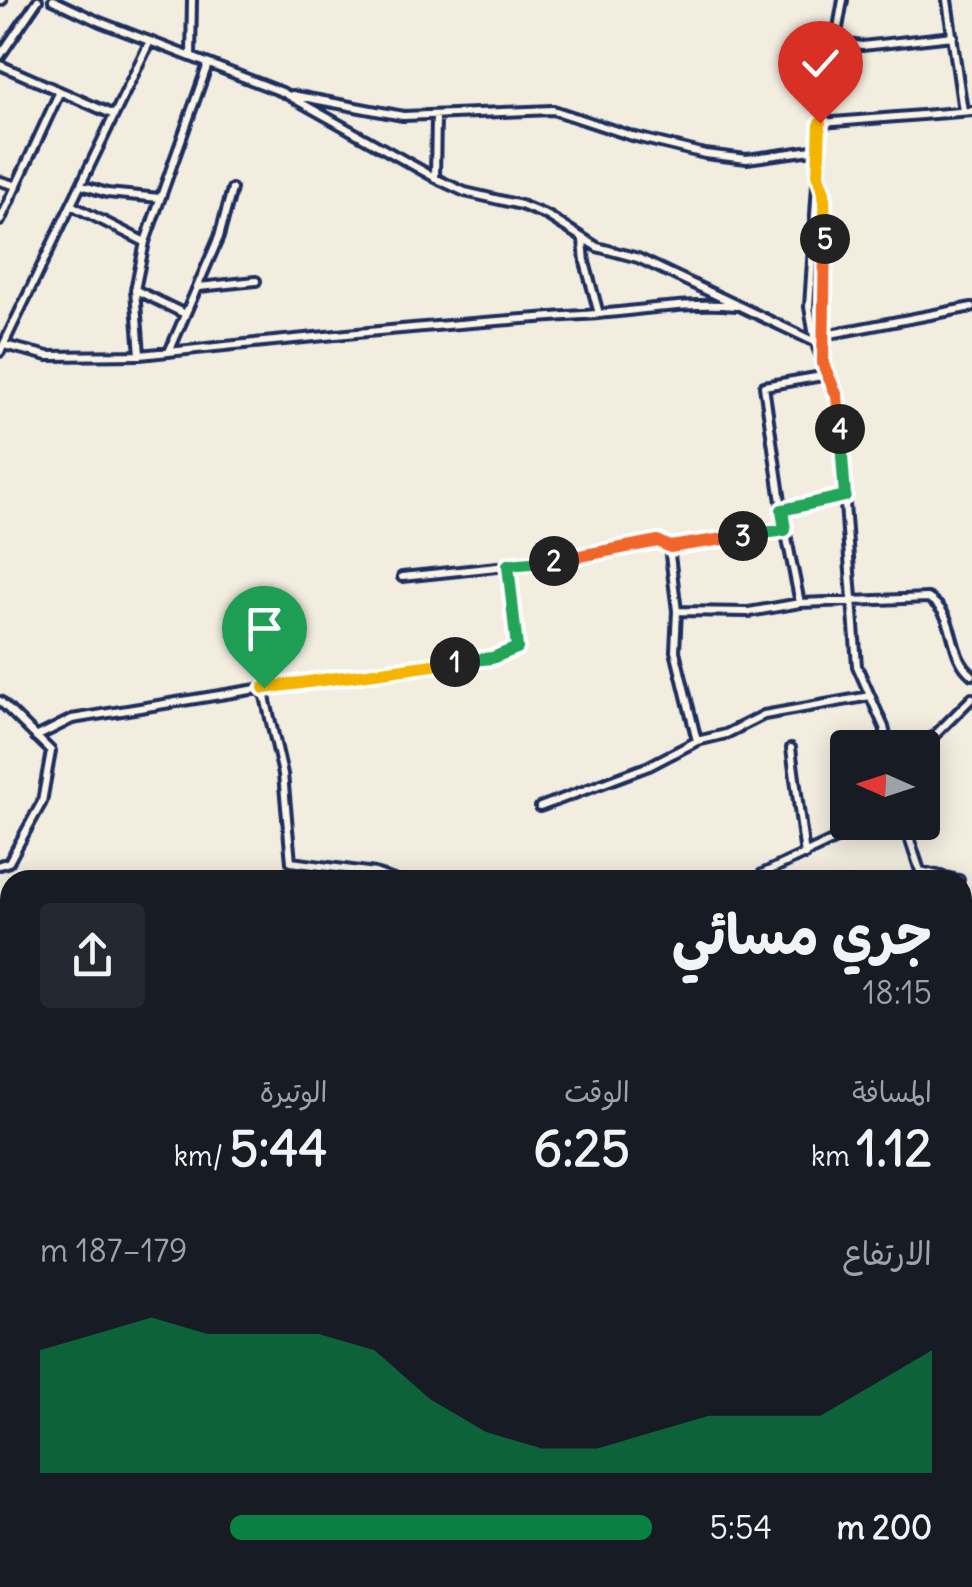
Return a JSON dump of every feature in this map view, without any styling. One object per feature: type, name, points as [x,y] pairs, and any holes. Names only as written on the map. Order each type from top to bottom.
[{"type":"street","points":[[0,56],[38,0]]},
{"type":"street","points":[[53,0],[286,94],[435,178],[465,192],[521,204],[597,247],[638,258],[815,342]]},
{"type":"street","points":[[192,0],[192,56]]},
{"type":"street","points":[[843,0],[820,123],[809,308],[815,342],[837,396],[857,666],[882,730]]},
{"type":"street","points":[[820,123],[968,111],[946,0]]},
{"type":"street","points":[[834,42],[862,46],[953,36]]},
{"type":"street","points":[[150,42],[2,348],[48,356],[140,355],[462,322],[709,304],[742,307]]},
{"type":"street","points":[[140,355],[135,290],[145,242],[208,64]]},
{"type":"street","points":[[0,65],[114,115]]},
{"type":"street","points":[[0,221],[60,91]]},
{"type":"street","points":[[286,94],[374,112],[436,116],[553,110],[632,136],[705,154],[747,159],[819,149]]},
{"type":"street","points":[[435,178],[436,116]]},
{"type":"street","points":[[818,176],[824,192],[823,364]]},
{"type":"street","points":[[0,181],[16,186]]},
{"type":"street","points":[[81,185],[107,193],[160,198]]},
{"type":"street","points":[[170,352],[219,237],[232,189]]},
{"type":"street","points":[[71,205],[145,242]]},
{"type":"street","points":[[583,238],[599,314]]},
{"type":"street","points":[[198,287],[256,281]]},
{"type":"street","points":[[135,290],[185,314]]},
{"type":"street","points":[[825,334],[972,307]]},
{"type":"street","points":[[800,603],[764,386],[828,374]]},
{"type":"street","points":[[782,510],[845,496]]},
{"type":"street","points":[[402,577],[592,555],[658,541],[670,547],[785,530]]},
{"type":"street","points":[[670,547],[677,611],[675,651],[698,741]]},
{"type":"street","points":[[36,737],[72,720],[264,688],[492,658],[517,648],[508,565]]},
{"type":"street","points":[[677,611],[749,612],[800,603],[928,598],[948,617],[956,652],[972,674]]},
{"type":"street","points":[[264,688],[283,774],[291,862],[352,870]]},
{"type":"street","points":[[540,807],[649,766],[698,741],[726,734],[764,716],[870,696]]},
{"type":"street","points":[[940,730],[972,698]]},
{"type":"street","points":[[0,702],[51,751],[42,802],[9,862],[0,865]]},
{"type":"street","points":[[791,748],[805,855]]},
{"type":"street","points":[[771,870],[835,840]]},
{"type":"street","points":[[910,840],[920,870]]},
{"type":"route","points":[[264,688],[492,658],[517,648],[508,565],[592,555],[658,541],[670,547],[785,530],[782,510],[845,496],[837,396],[823,364],[825,228],[824,192],[818,176],[820,123]]}]
